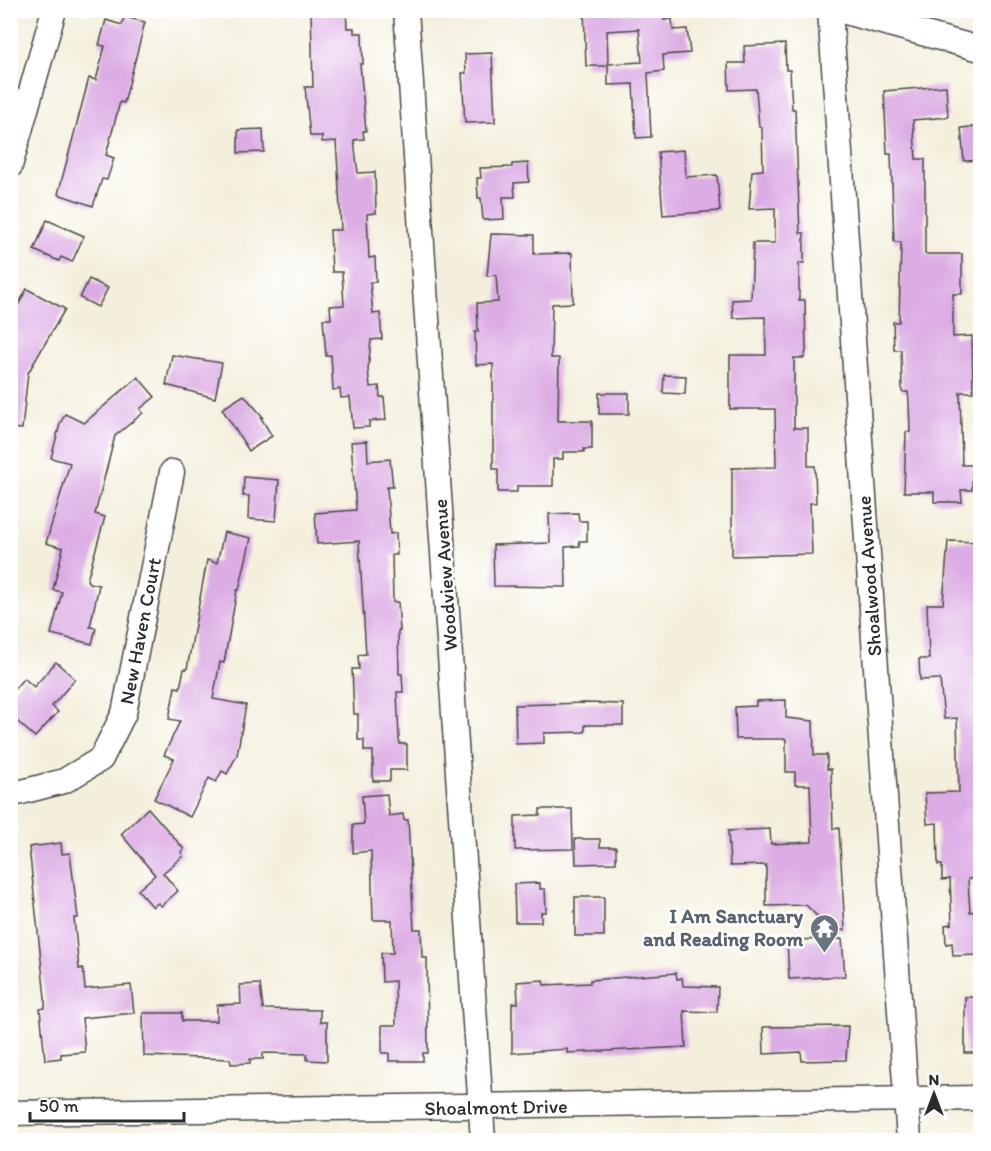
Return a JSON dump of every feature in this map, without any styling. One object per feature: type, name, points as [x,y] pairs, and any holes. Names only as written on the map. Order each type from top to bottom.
[{"type":"street","points":[[10,166],[54,10]]},
{"type":"street","name":"Woodview Avenue","points":[[406,10],[483,1140]]},
{"type":"street","name":"Shoalwood Avenue","points":[[830,10],[909,1140]]},
{"type":"street","points":[[838,10],[981,50]]},
{"type":"street","name":"New Haven Court","points":[[10,795],[64,781],[101,759],[124,713],[172,472]]},
{"type":"street","name":"Shoalmont Drive","points":[[10,1113],[981,1098]]},
{"type":"building","points":[[311,10],[346,10],[347,28],[354,28],[354,33],[362,33],[363,64],[360,64],[366,131],[363,131],[364,139],[354,140],[358,173],[375,172],[376,213],[367,214],[369,258],[375,257],[376,282],[370,282],[373,314],[380,313],[382,339],[371,340],[368,370],[370,387],[379,386],[380,397],[384,397],[386,420],[369,421],[369,427],[353,428],[350,397],[341,398],[340,389],[333,390],[331,355],[326,356],[323,319],[331,319],[330,306],[344,305],[342,272],[332,272],[330,230],[341,230],[336,141],[322,142],[322,136],[310,136],[305,87],[313,87]]},
{"type":"building","points":[[584,10],[616,10],[616,14],[663,10],[664,20],[672,19],[673,30],[687,29],[690,53],[663,55],[664,71],[648,73],[651,137],[636,138],[633,84],[608,85],[608,66],[586,66]],"holes":[[[639,29],[642,62],[608,64],[607,31]]]},
{"type":"building","points":[[124,17],[145,22],[124,103],[120,102],[106,155],[114,158],[107,180],[102,179],[93,206],[58,194],[89,78],[96,80],[105,46],[99,45],[106,20],[122,25]]},
{"type":"building","points":[[785,44],[786,70],[790,70],[792,109],[795,109],[800,233],[804,233],[804,263],[799,263],[799,300],[805,300],[806,351],[804,358],[794,358],[794,428],[808,428],[808,466],[815,466],[816,503],[810,503],[812,554],[732,556],[732,468],[776,467],[775,409],[730,409],[730,355],[766,355],[765,317],[733,318],[732,300],[751,299],[753,243],[775,243],[775,208],[749,209],[752,171],[763,170],[762,127],[759,127],[756,89],[729,90],[728,63],[745,63],[744,46]]},
{"type":"building","points":[[492,53],[495,122],[465,123],[462,73],[466,73],[465,54]]},
{"type":"building","points":[[946,86],[948,117],[913,120],[916,159],[925,159],[925,254],[962,254],[962,294],[953,294],[953,337],[972,336],[973,392],[960,392],[962,465],[972,465],[972,490],[961,490],[962,502],[934,502],[934,492],[904,492],[906,432],[910,432],[909,401],[908,392],[902,392],[901,350],[894,350],[893,322],[899,322],[901,242],[894,242],[891,154],[887,154],[884,91]]},
{"type":"building","points":[[981,126],[981,160],[964,161],[961,128]]},
{"type":"building","points":[[263,129],[264,152],[238,153],[238,130]]},
{"type":"building","points":[[684,150],[686,177],[717,175],[720,211],[663,215],[658,152]]},
{"type":"building","points":[[528,163],[529,182],[514,183],[515,197],[503,197],[504,219],[483,220],[481,198],[478,198],[477,178],[481,178],[480,168],[512,167],[512,164]]},
{"type":"building","points":[[47,220],[84,236],[72,262],[61,257],[59,261],[34,250]]},
{"type":"building","points":[[491,234],[534,235],[534,254],[572,253],[573,303],[552,304],[551,358],[559,358],[558,421],[592,421],[592,449],[584,449],[584,452],[563,452],[563,459],[553,459],[553,486],[517,486],[517,492],[498,492],[498,469],[493,469],[493,364],[476,365],[475,332],[478,332],[477,303],[498,302],[496,275],[487,276]]},
{"type":"building","points":[[89,279],[108,288],[98,307],[80,298]]},
{"type":"building","points":[[27,289],[65,309],[28,373],[22,429],[10,428],[10,320]]},
{"type":"building","points":[[172,355],[222,363],[215,398],[166,385]]},
{"type":"building","points":[[664,375],[686,376],[685,394],[663,393]]},
{"type":"building","points":[[138,377],[155,397],[140,409],[143,413],[115,436],[95,514],[105,517],[87,580],[89,583],[99,585],[90,627],[96,628],[92,644],[51,634],[62,592],[53,590],[63,548],[46,543],[70,463],[51,458],[60,424],[65,414],[84,423]]},
{"type":"building","points":[[599,393],[629,393],[629,414],[599,414]]},
{"type":"building","points":[[244,395],[263,417],[261,418],[272,436],[249,451],[222,409]]},
{"type":"building","points":[[367,441],[368,461],[390,459],[393,487],[387,487],[390,534],[396,533],[397,555],[392,555],[393,602],[398,602],[399,674],[402,674],[403,692],[397,692],[399,739],[400,744],[407,744],[407,770],[390,770],[390,781],[373,781],[373,751],[364,751],[364,740],[358,740],[358,714],[354,714],[352,669],[359,669],[358,655],[366,654],[359,541],[317,544],[315,513],[356,510],[351,442]]},
{"type":"building","points":[[244,477],[279,480],[276,521],[248,519],[249,496],[243,496]]},
{"type":"building","points":[[578,513],[579,521],[587,521],[587,541],[579,541],[580,546],[565,547],[566,587],[494,586],[493,545],[550,543],[549,514]]},
{"type":"building","points":[[224,532],[251,538],[239,590],[237,590],[224,663],[220,662],[213,699],[246,705],[237,755],[227,774],[222,771],[216,782],[209,778],[190,817],[154,799],[174,759],[164,755],[180,721],[169,719],[175,687],[180,688],[184,669],[187,669],[207,560],[217,563]]},
{"type":"building","points":[[948,541],[980,542],[981,550],[981,803],[978,803],[981,878],[968,879],[970,912],[981,911],[981,942],[976,942],[977,955],[953,956],[952,943],[946,944],[945,925],[952,924],[950,879],[942,880],[942,865],[938,865],[937,823],[927,824],[925,793],[959,792],[957,718],[944,719],[940,679],[920,680],[919,659],[929,659],[927,604],[943,604]]},
{"type":"building","points":[[56,662],[75,679],[52,706],[58,712],[35,737],[10,715],[10,694],[24,678],[34,687]]},
{"type":"building","points":[[786,700],[786,718],[813,721],[814,755],[827,755],[827,769],[831,769],[833,829],[839,828],[845,930],[831,930],[806,905],[766,906],[766,865],[730,866],[728,831],[770,829],[771,844],[812,842],[810,785],[795,785],[795,772],[786,772],[786,739],[736,739],[735,707],[756,706],[756,701]]},
{"type":"building","points":[[623,704],[623,725],[585,725],[585,732],[544,733],[544,743],[516,744],[515,705]]},
{"type":"building","points":[[387,794],[389,816],[403,814],[404,820],[408,820],[414,929],[421,929],[422,958],[427,958],[428,1053],[423,1053],[423,1061],[389,1061],[389,1053],[382,1053],[382,1025],[396,1025],[395,981],[382,982],[381,953],[393,953],[392,920],[373,920],[371,851],[353,853],[353,825],[364,824],[362,796]]},
{"type":"building","points":[[148,808],[184,849],[181,852],[183,856],[163,873],[178,891],[161,906],[158,903],[153,907],[138,890],[155,875],[121,834]]},
{"type":"building","points":[[540,809],[572,809],[573,849],[515,850],[515,816],[540,815]]},
{"type":"building","points":[[575,839],[600,839],[600,847],[616,847],[616,863],[576,864]]},
{"type":"building","points":[[61,843],[62,854],[70,853],[78,918],[74,918],[79,969],[83,968],[85,989],[131,985],[134,1013],[82,1018],[85,1052],[61,1054],[61,1058],[45,1060],[40,1009],[45,1008],[45,998],[29,847]]},
{"type":"building","points":[[540,883],[540,889],[545,889],[546,912],[541,912],[541,922],[515,922],[514,884]]},
{"type":"building","points":[[575,897],[604,897],[604,936],[575,936]]},
{"type":"building","points":[[842,939],[845,976],[789,979],[787,940]]},
{"type":"building","points":[[676,973],[677,979],[682,978],[683,986],[718,987],[717,1012],[684,1011],[686,1047],[567,1053],[567,1049],[512,1053],[512,1003],[518,1003],[517,982],[543,980],[544,985],[590,983],[590,980]]},
{"type":"building","points":[[260,984],[263,1009],[320,1010],[320,1022],[327,1022],[327,1061],[307,1060],[307,1054],[263,1053],[263,1059],[250,1059],[250,1063],[231,1064],[230,1059],[144,1056],[143,1013],[182,1013],[182,1021],[217,1021],[217,1005],[241,1004],[240,985]]},
{"type":"building","points":[[965,997],[981,997],[981,1053],[965,1053]]},
{"type":"building","points":[[848,1026],[846,1060],[802,1061],[801,1052],[764,1054],[763,1027]]},
{"type":"place","name":"I Am Sanctuary and Reading Room","points":[[824,954]]}]
